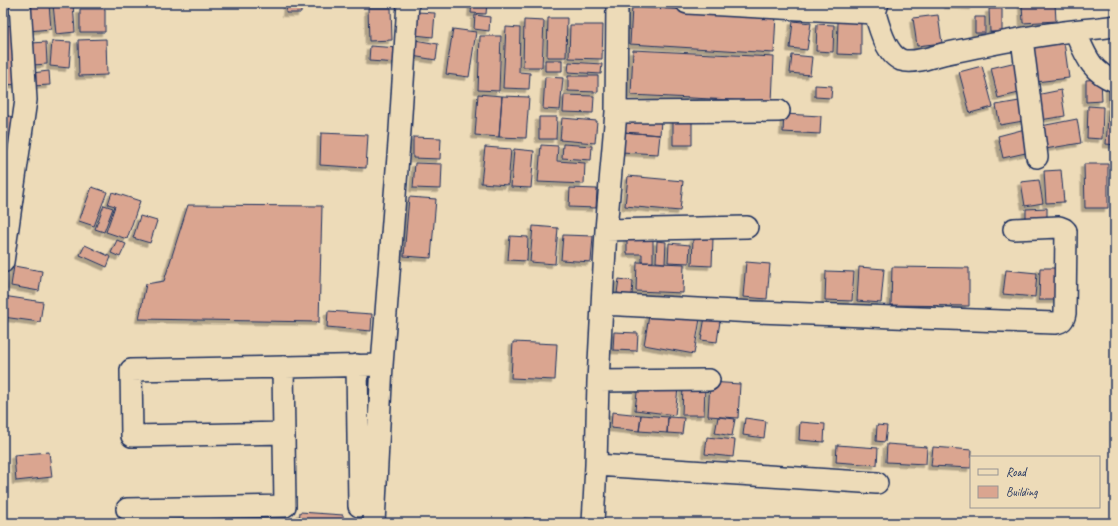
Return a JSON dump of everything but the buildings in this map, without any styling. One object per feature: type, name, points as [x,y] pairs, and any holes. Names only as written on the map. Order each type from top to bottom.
[{"type":"street","points":[[3,262],[6,223],[26,100],[20,3]]},
{"type":"street","points":[[374,523],[382,365],[408,3]]},
{"type":"street","points":[[593,523],[598,381],[606,230],[616,112],[617,3]]},
{"type":"street","points":[[687,3],[876,8],[883,37],[889,48],[895,56],[902,60],[914,61],[1022,38],[1115,26]]},
{"type":"street","points":[[1075,31],[1091,64],[1100,73],[1115,81]]},
{"type":"street","points":[[1022,38],[1037,157]]},
{"type":"street","points":[[616,112],[779,111]]},
{"type":"street","points":[[606,230],[747,227]]},
{"type":"street","points":[[603,304],[754,312],[1048,323],[1062,322],[1064,320],[1065,313],[1066,231],[1058,227],[1014,229]]},
{"type":"street","points":[[357,365],[359,506]]},
{"type":"street","points":[[284,433],[132,436],[131,370],[382,365]]},
{"type":"street","points":[[127,509],[165,516],[237,515],[285,506],[283,367]]},
{"type":"street","points":[[598,381],[709,380]]},
{"type":"street","points":[[596,465],[877,483]]}]
